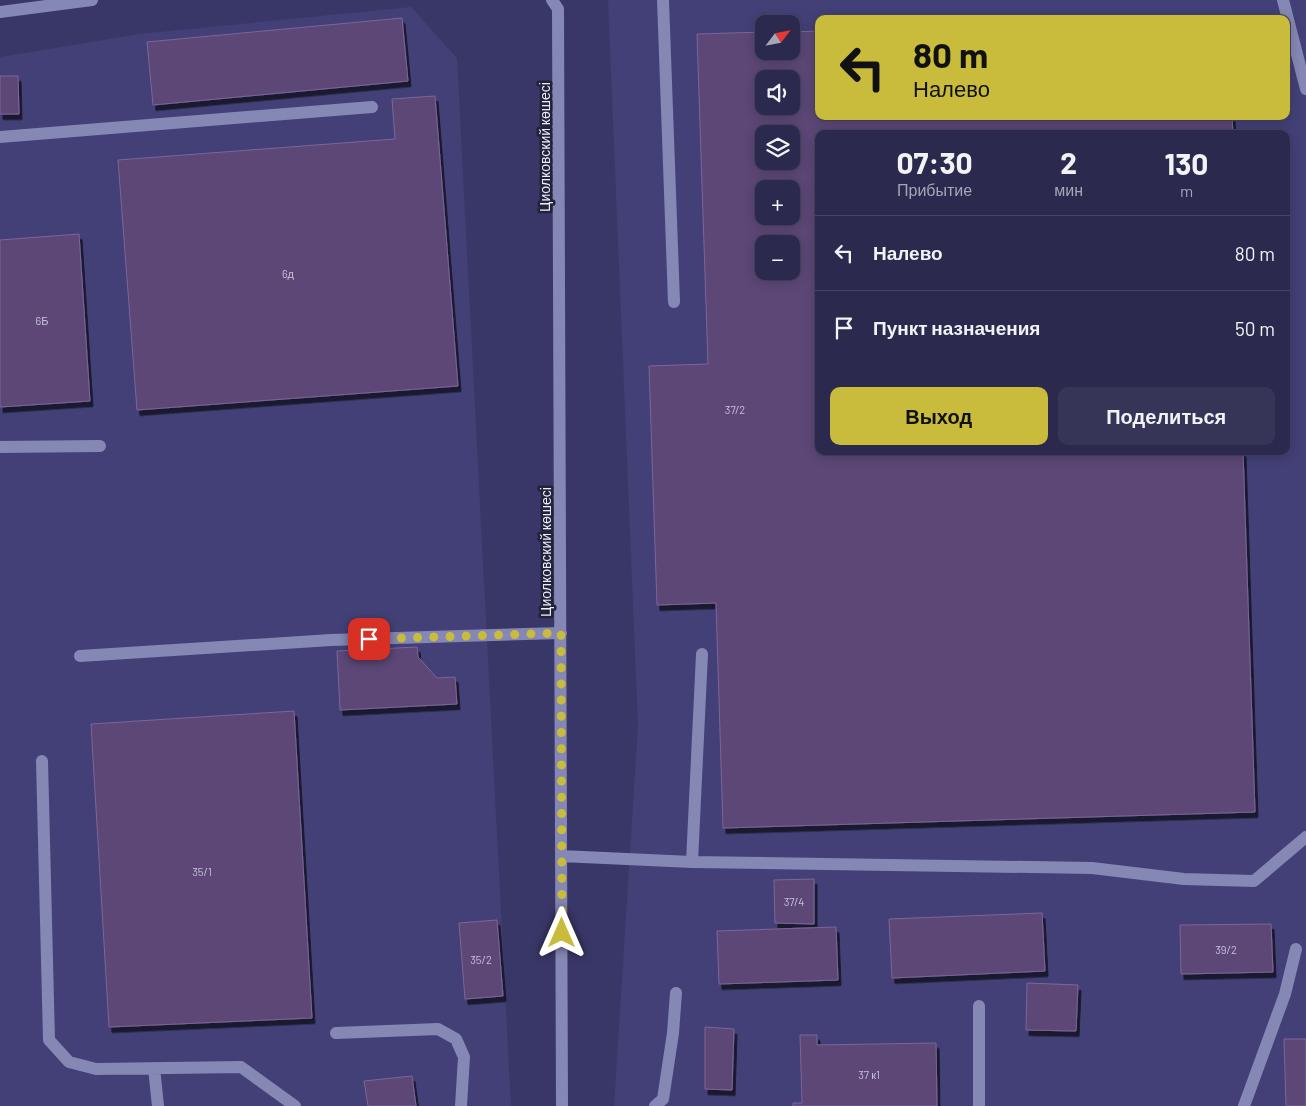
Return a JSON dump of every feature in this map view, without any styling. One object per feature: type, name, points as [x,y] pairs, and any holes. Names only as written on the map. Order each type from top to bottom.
[{"type":"street","points":[[0,12],[92,0]]},
{"type":"street","name":"Циолковский көшесі","points":[[552,0],[558,9],[562,1106]]},
{"type":"street","points":[[663,0],[674,302]]},
{"type":"street","points":[[1283,0],[1287,15]]},
{"type":"street","points":[[1290,27],[1306,89]]},
{"type":"street","points":[[0,137],[372,107]]},
{"type":"street","points":[[0,446],[100,446]]},
{"type":"street","points":[[80,656],[331,640],[561,633]]},
{"type":"street","points":[[692,862],[702,654]]},
{"type":"street","points":[[42,761],[49,1040],[69,1062],[96,1069],[241,1067],[295,1106]]},
{"type":"street","points":[[561,856],[692,862],[1092,868],[1184,879],[1254,881],[1306,837]]},
{"type":"street","points":[[1244,1106],[1285,994],[1296,949]]},
{"type":"street","points":[[656,1106],[662,1099],[674,1033],[676,993]]},
{"type":"street","points":[[979,1006],[979,1106]]},
{"type":"street","points":[[336,1033],[438,1029],[456,1039],[464,1057],[460,1106]]},
{"type":"street","points":[[154,1068],[158,1106]]},
{"type":"shaded area","points":[[608,0],[1306,0],[1306,1106],[614,1106],[638,725]]},
{"type":"shaded area","points":[[411,7],[457,58],[511,1106],[0,1106],[0,57],[139,34]]},
{"type":"building","points":[[402,18],[408,81],[153,105],[147,42]]},
{"type":"building","points":[[815,31],[815,120],[1232,120],[1233,130],[815,130],[815,455],[1243,455],[1255,812],[723,828],[716,603],[657,605],[649,366],[708,364],[697,34],[755,32],[755,60],[800,60],[800,32]]},
{"type":"building","points":[[0,76],[18,76],[19,114],[0,114]]},
{"type":"building","points":[[435,96],[458,386],[137,410],[118,160],[395,139],[392,99]]},
{"type":"building","points":[[79,234],[90,401],[0,407],[0,240]]},
{"type":"building","points":[[417,647],[418,657],[437,678],[455,677],[457,704],[340,710],[337,651]]},
{"type":"building","points":[[294,711],[312,1018],[109,1027],[91,724]]},
{"type":"building","points":[[814,879],[814,924],[775,923],[774,880]]},
{"type":"building","points":[[1042,913],[1045,971],[892,978],[889,919]]},
{"type":"building","points":[[497,920],[503,996],[465,999],[459,923]]},
{"type":"building","points":[[1271,924],[1273,972],[1181,974],[1180,925]]},
{"type":"building","points":[[836,927],[838,980],[719,984],[717,931]]},
{"type":"building","points":[[1027,983],[1078,985],[1076,1031],[1026,1030]]},
{"type":"building","points":[[705,1027],[734,1029],[732,1090],[705,1089]]},
{"type":"building","points":[[800,1035],[817,1035],[817,1045],[936,1043],[937,1106],[793,1106],[793,1103],[802,1103]]},
{"type":"building","points":[[1284,1039],[1306,1039],[1306,1106],[1286,1106]]},
{"type":"building","points":[[412,1076],[416,1106],[368,1106],[364,1081]]},
{"type":"route","points":[[369,639],[561,633],[562,933]]}]
